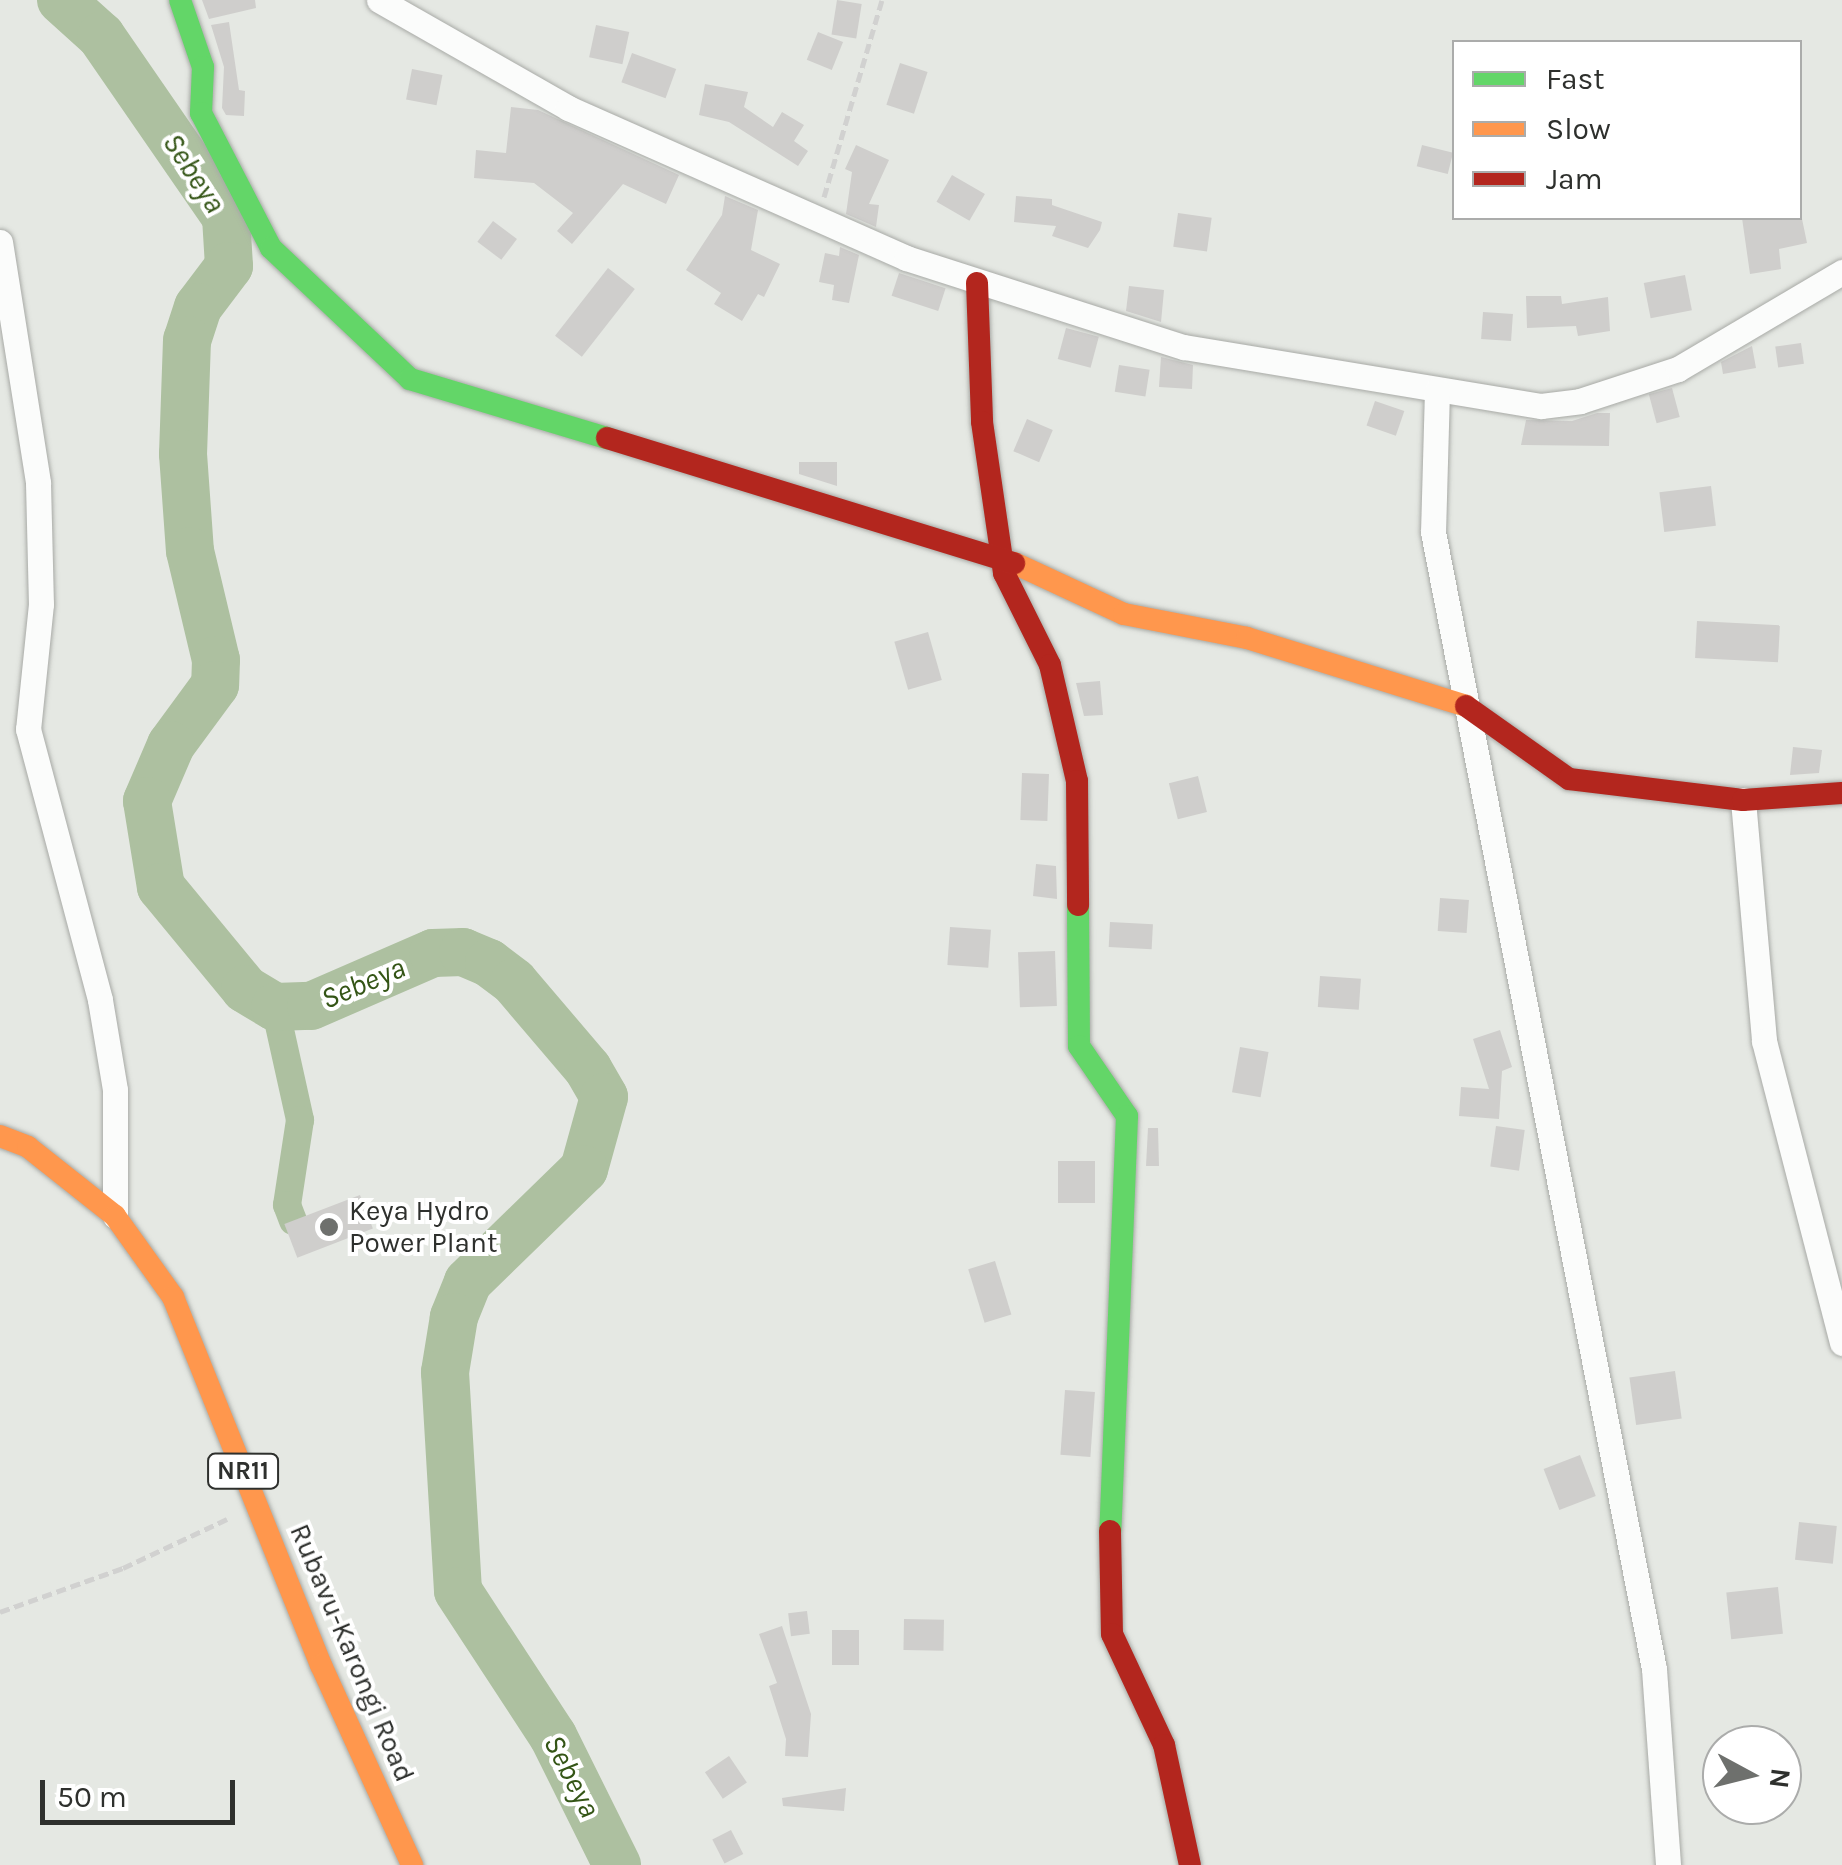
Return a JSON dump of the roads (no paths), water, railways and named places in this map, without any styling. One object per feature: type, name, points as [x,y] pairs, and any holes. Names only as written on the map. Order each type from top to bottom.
[{"type":"main road","points":[[180,0],[203,67],[200,113],[271,248],[410,379],[1002,556],[1124,614],[1247,638],[1470,708],[1569,779],[1743,800],[1842,794]]},
{"type":"main road","points":[[977,284],[982,422],[1002,556],[1050,666],[1076,781],[1079,1046],[1126,1116],[1110,1542],[1112,1634],[1164,1745],[1190,1865]]},
{"type":"main road","name":"Rubavu-Karongi Road","points":[[0,1136],[28,1147],[115,1216],[174,1297],[256,1505],[412,1865]]},
{"type":"street","points":[[379,0],[568,108],[818,220],[977,284],[1184,347],[1542,406],[1629,388],[1678,369],[1842,272]]},
{"type":"street","points":[[0,242],[38,483],[41,604],[28,729],[103,1018],[116,1105],[115,1216]]},
{"type":"street","points":[[1437,390],[1433,532],[1654,1669],[1668,1865]]},
{"type":"street","points":[[1743,800],[1764,1041],[1842,1343]]},
{"type":"waterway","name":"Sebeya","points":[[61,0],[101,36],[226,217],[229,266],[198,307],[187,340],[183,454],[190,551],[216,660],[215,685],[171,745],[147,801],[161,887],[245,989],[275,1007],[311,1006],[433,953],[463,952],[489,963],[514,982],[588,1069],[604,1097],[584,1169],[468,1282],[454,1317],[445,1372],[458,1591],[553,1736],[617,1865]]},
{"type":"waterway","points":[[275,1007],[300,1120],[287,1205],[293,1221]]},
{"type":"place","name":"Keya Hydro Power Plant","points":[[329,1227]]}]
